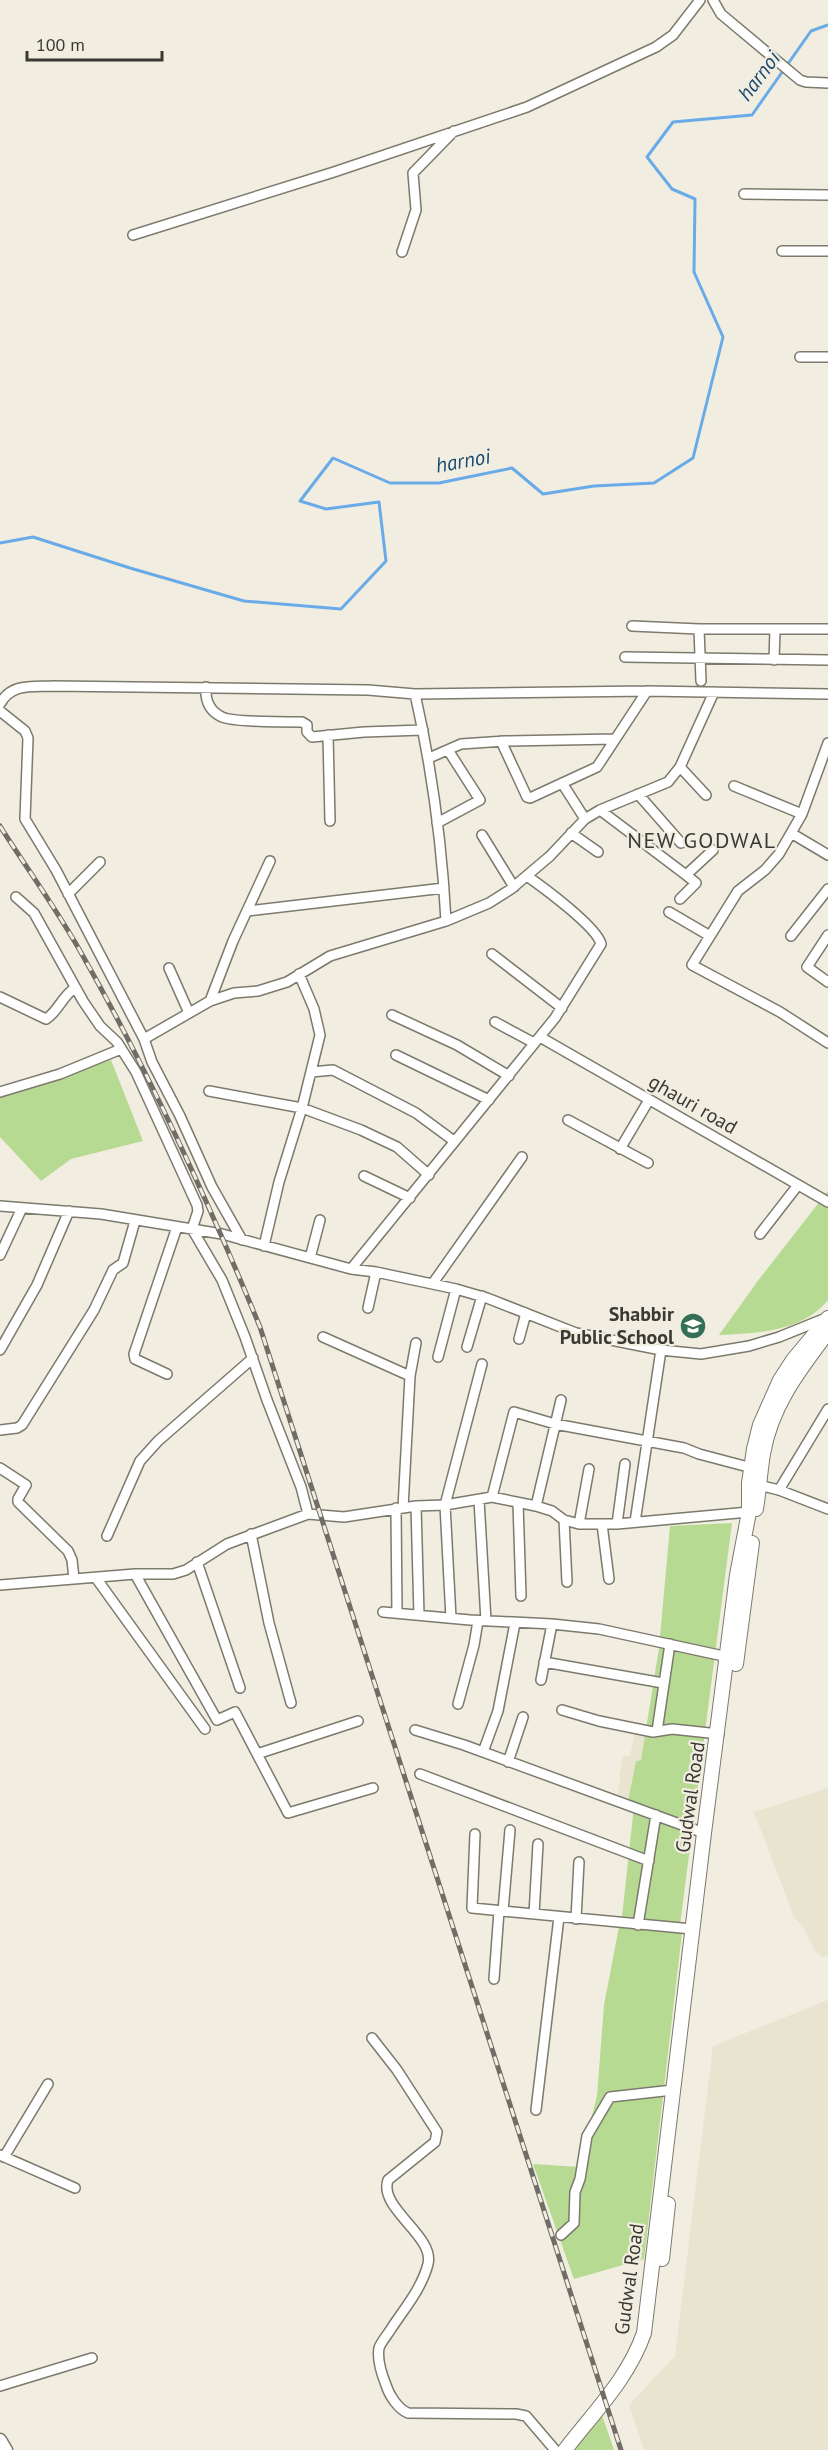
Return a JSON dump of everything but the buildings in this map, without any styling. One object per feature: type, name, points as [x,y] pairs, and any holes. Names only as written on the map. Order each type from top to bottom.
[{"type":"main road","name":"Gudwal Road","points":[[625,2373],[639,2362],[648,2350],[658,2296],[754,1484],[752,1468],[754,1449],[760,1425],[772,1395],[793,1360],[828,1317]]},
{"type":"main road","name":"Gudwal Road","points":[[625,2373],[636,2355],[644,2332],[737,1575],[754,1484],[781,1400],[801,1367],[828,1332]]},
{"type":"main road","points":[[565,2450],[625,2373]]},
{"type":"street","points":[[133,235],[334,172],[456,129],[527,107],[656,47],[673,35],[700,0]]},
{"type":"street","points":[[713,0],[721,14],[800,80],[828,83]]},
{"type":"street","points":[[402,252],[416,210],[413,173],[456,129]]},
{"type":"street","points":[[744,194],[828,195]]},
{"type":"street","points":[[782,251],[828,252]]},
{"type":"street","points":[[800,357],[828,357]]},
{"type":"street","points":[[632,626],[699,629],[828,629]]},
{"type":"street","points":[[699,629],[701,681]]},
{"type":"street","points":[[774,660],[775,630]]},
{"type":"street","points":[[625,657],[828,660]]},
{"type":"street","points":[[0,704],[10,691],[17,688],[53,686],[368,690],[415,694],[646,691],[828,694]]},
{"type":"street","points":[[206,687],[205,699],[223,718],[302,722],[307,724],[309,735],[423,730]]},
{"type":"street","points":[[501,741],[527,797],[530,798],[597,767],[646,691]]},
{"type":"street","points":[[144,1039],[210,1001],[234,993],[258,991],[287,982],[330,957],[446,921],[489,903],[527,876],[585,819],[600,810],[668,782],[680,767],[714,692]]},
{"type":"street","points":[[415,694],[429,758],[446,921]]},
{"type":"street","points":[[0,711],[25,730],[28,738],[25,819],[68,894],[144,1039],[152,1062],[180,1116],[212,1187],[242,1240]]},
{"type":"street","points":[[328,735],[330,821]]},
{"type":"street","points":[[429,758],[461,744],[615,739]]},
{"type":"street","points":[[828,743],[802,814],[791,833],[771,864],[738,891],[692,964],[780,1012],[828,1043]]},
{"type":"street","points":[[437,823],[480,800],[448,750]]},
{"type":"street","points":[[680,767],[706,795]]},
{"type":"street","points":[[562,783],[585,819]]},
{"type":"street","points":[[734,786],[802,814]]},
{"type":"street","points":[[638,794],[681,843]]},
{"type":"street","points":[[600,810],[696,883],[680,899]]},
{"type":"street","points":[[571,833],[598,852]]},
{"type":"street","points":[[791,833],[828,855]]},
{"type":"street","points":[[482,835],[514,887]]},
{"type":"street","points":[[686,875],[712,850]]},
{"type":"street","points":[[210,1001],[270,861]]},
{"type":"street","points":[[68,894],[100,862]]},
{"type":"street","points":[[351,1269],[562,1008],[601,944],[599,936],[527,876]]},
{"type":"street","points":[[247,911],[444,888]]},
{"type":"street","points":[[791,936],[828,889]]},
{"type":"street","points":[[16,897],[34,913],[75,988],[100,1026],[121,1049],[136,1072],[197,1205],[198,1211],[192,1229],[222,1280],[301,1487],[308,1514]]},
{"type":"street","points":[[669,912],[710,936]]},
{"type":"street","points":[[828,935],[807,967],[828,982]]},
{"type":"street","points":[[492,954],[562,1008]]},
{"type":"street","points":[[169,968],[189,1013]]},
{"type":"street","points":[[264,1246],[279,1182],[318,1046],[319,1026],[299,975]]},
{"type":"street","points":[[0,997],[46,1019],[50,1017],[64,997],[75,988]]},
{"type":"street","points":[[392,1015],[457,1045],[509,1076]]},
{"type":"street","name":"ghauri road","points":[[495,1022],[537,1040],[649,1100],[828,1202]]},
{"type":"street","points":[[0,1092],[60,1074],[121,1049]]},
{"type":"street","points":[[396,1056],[489,1100]]},
{"type":"street","points":[[311,1072],[333,1070],[416,1113],[454,1141]]},
{"type":"street","points":[[209,1091],[302,1108],[361,1130],[398,1147],[429,1175]]},
{"type":"street","points":[[620,1149],[649,1100]]},
{"type":"street","points":[[568,1120],[648,1163]]},
{"type":"street","points":[[432,1283],[522,1157]]},
{"type":"street","points":[[364,1176],[410,1198]]},
{"type":"street","points":[[760,1234],[798,1185]]},
{"type":"street","points":[[0,1206],[69,1211],[192,1229],[351,1269],[456,1289],[482,1296],[576,1333],[661,1350],[701,1354],[749,1346],[828,1317]]},
{"type":"street","points":[[0,1255],[22,1208]]},
{"type":"street","points":[[0,1350],[37,1286],[69,1211]]},
{"type":"street","points":[[310,1258],[320,1220]]},
{"type":"street","points":[[0,1430],[17,1428],[22,1425],[94,1310],[113,1270],[123,1263],[135,1221]]},
{"type":"street","points":[[167,1374],[135,1359],[134,1354],[177,1227]]},
{"type":"street","points":[[368,1308],[376,1272]]},
{"type":"street","points":[[438,1357],[456,1289]]},
{"type":"street","points":[[467,1347],[482,1296]]},
{"type":"street","points":[[519,1339],[526,1313]]},
{"type":"street","points":[[323,1337],[410,1376]]},
{"type":"street","points":[[397,1613],[400,1508],[410,1376],[416,1343]]},
{"type":"street","points":[[635,1522],[661,1350]]},
{"type":"street","points":[[107,1536],[140,1461],[159,1441],[253,1358]]},
{"type":"street","points":[[450,1618],[445,1505],[483,1364]]},
{"type":"street","points":[[536,1506],[561,1400]]},
{"type":"street","points":[[779,1490],[828,1409]]},
{"type":"street","points":[[492,1497],[514,1412],[555,1424],[684,1448],[752,1468]]},
{"type":"street","points":[[617,1524],[625,1464]]},
{"type":"street","points":[[0,1468],[26,1485],[18,1502],[68,1551],[72,1560],[74,1579]]},
{"type":"street","points":[[579,1524],[589,1469]]},
{"type":"street","points":[[754,1484],[779,1490],[828,1509]]},
{"type":"street","points":[[0,1585],[135,1574],[172,1574],[198,1562],[227,1544],[308,1514],[344,1517],[492,1497],[536,1506],[552,1511],[564,1520],[579,1524],[617,1524],[749,1512]]},
{"type":"street","points":[[458,1704],[482,1621],[478,1500]]},
{"type":"street","points":[[518,1503],[521,1596]]},
{"type":"street","points":[[416,1506],[419,1615]]},
{"type":"street","points":[[564,1520],[567,1582]]},
{"type":"street","points":[[602,1524],[609,1579]]},
{"type":"street","points":[[250,1534],[269,1623],[291,1703]]},
{"type":"street","points":[[198,1562],[240,1688]]},
{"type":"street","points":[[135,1574],[217,1720],[235,1712],[288,1813],[373,1788]]},
{"type":"street","points":[[96,1578],[205,1729]]},
{"type":"street","points":[[383,1612],[599,1629],[728,1657]]},
{"type":"street","points":[[483,1752],[498,1711],[515,1623]]},
{"type":"street","points":[[540,1680],[552,1624]]},
{"type":"street","points":[[657,1731],[670,1644]]},
{"type":"street","points":[[544,1662],[663,1683]]},
{"type":"street","points":[[562,1710],[599,1721],[657,1731],[672,1729],[718,1734]]},
{"type":"street","points":[[508,1762],[523,1717]]},
{"type":"street","points":[[257,1754],[358,1720]]},
{"type":"street","points":[[415,1730],[483,1752],[704,1833]]},
{"type":"street","points":[[420,1774],[649,1861]]},
{"type":"street","points":[[638,1925],[656,1815]]},
{"type":"street","points":[[494,1979],[510,1830]]},
{"type":"street","points":[[476,1834],[472,1908],[692,1929]]},
{"type":"street","points":[[534,1914],[538,1844]]},
{"type":"street","points":[[576,1919],[579,1862]]},
{"type":"street","points":[[536,2110],[559,1917]]},
{"type":"street","points":[[372,2038],[397,2070],[437,2132],[435,2142],[388,2180],[387,2184],[390,2198],[429,2256],[418,2287],[379,2349],[381,2372],[388,2392],[403,2411],[408,2413],[526,2416],[555,2450]]},
{"type":"street","points":[[48,2084],[2,2156],[75,2188]]},
{"type":"street","points":[[561,2235],[574,2223],[575,2192],[580,2179],[587,2136],[610,2097],[673,2090]]},
{"type":"street","points":[[0,2386],[92,2358]]},
{"type":"street","points":[[0,2440],[6,2450]]},
{"type":"shaded area","points":[[636,1728],[646,1731],[641,1760],[636,1761],[628,1801],[617,1797],[621,1777],[619,1776],[623,1756],[630,1756]]},
{"type":"shaded area","points":[[828,1788],[828,1954],[822,1957],[815,1951],[804,1928],[794,1917],[754,1812]]},
{"type":"shaded area","points":[[828,2000],[828,2450],[644,2450],[629,2405],[675,2356],[713,2046]]},
{"type":"green space","points":[[111,1060],[143,1141],[71,1159],[41,1181],[0,1137],[0,1097]]},
{"type":"green space","points":[[828,1191],[828,1300],[817,1311],[792,1325],[778,1329],[719,1335],[760,1278]]},
{"type":"green space","points":[[732,1523],[680,1925],[622,1917],[634,1806],[628,1801],[636,1761],[641,1760],[659,1648],[670,1526]]},
{"type":"green space","points":[[619,1927],[682,1933],[644,2259],[574,2279],[533,2164],[579,2167],[597,2096],[604,2005]]},
{"type":"green space","points":[[602,2415],[614,2450],[574,2450],[584,2434]]},
{"type":"waterway","name":"harnoi","points":[[0,543],[33,537],[244,601],[341,609],[386,561],[379,502],[326,509],[300,501],[333,458],[390,483],[439,483],[512,468],[543,494],[594,486],[654,483],[693,458],[723,337],[694,272],[695,199],[672,189],[647,157],[673,122],[752,115],[811,31],[828,25]]},
{"type":"railway","points":[[0,826],[70,933],[129,1041],[198,1183],[260,1327],[621,2450]]},
{"type":"place","name":"Shabbir Public School","points":[[693,1326]]},
{"type":"district","name":"NEW GODWAL","points":[[702,840]]}]
